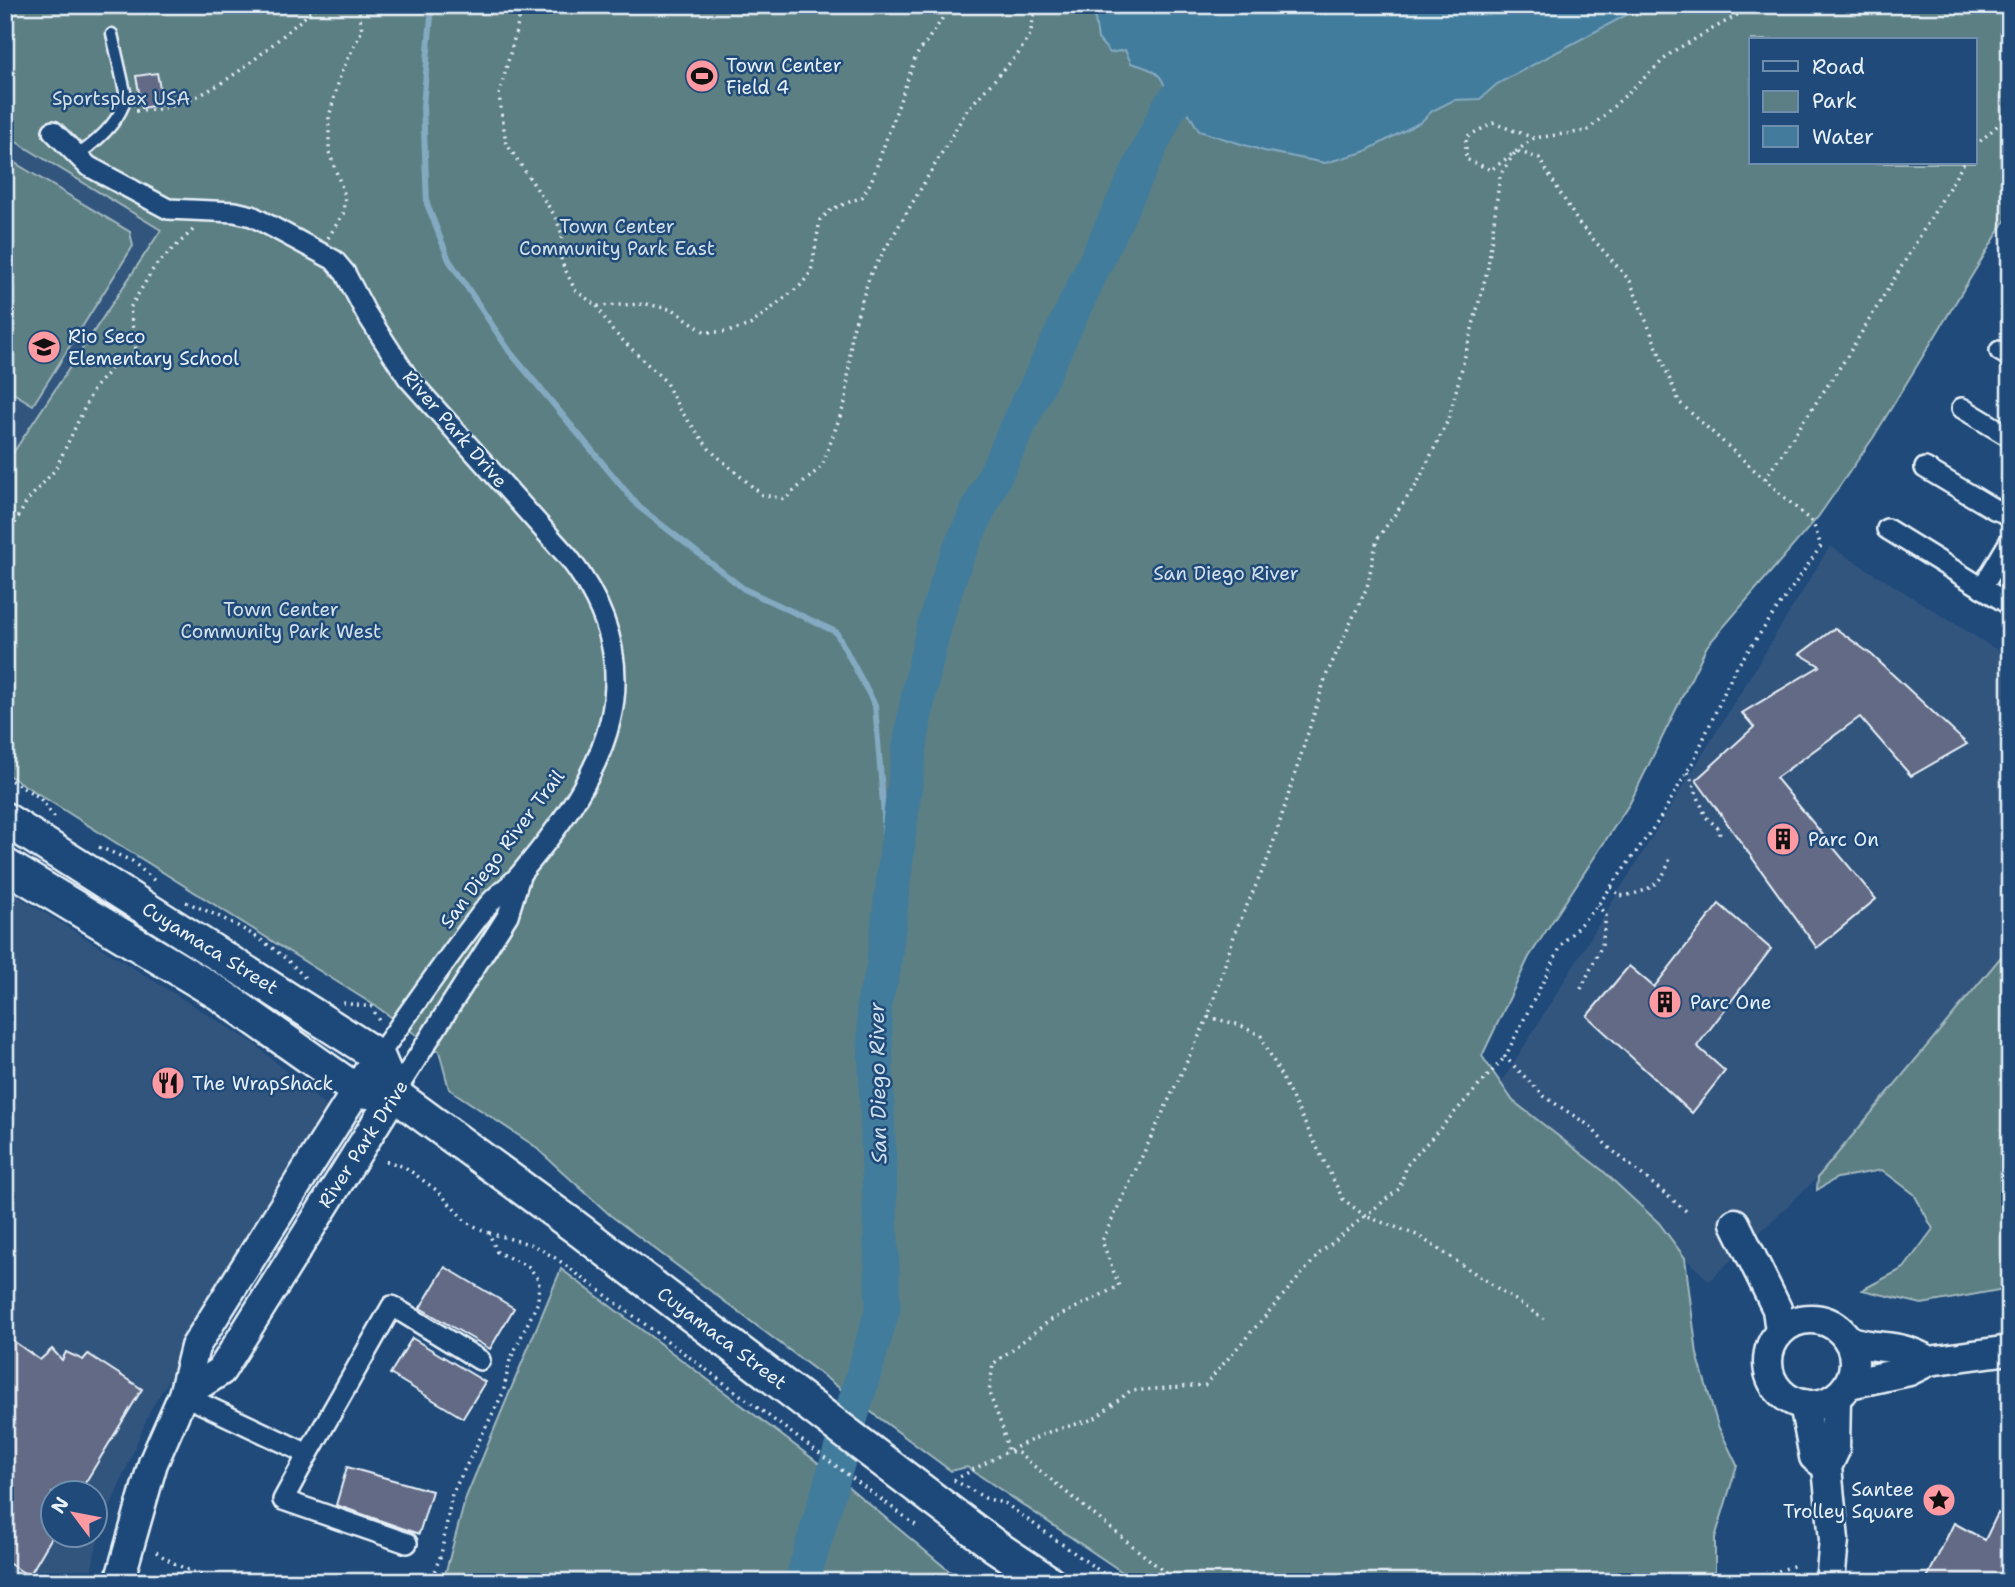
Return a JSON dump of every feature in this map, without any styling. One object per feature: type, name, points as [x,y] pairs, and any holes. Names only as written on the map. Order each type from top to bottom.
[{"type":"main road","name":"Cuyamaca Street","points":[[5,819],[381,1044]]},
{"type":"main road","name":"Cuyamaca Street","points":[[5,865],[218,993],[357,1091]]},
{"type":"main road","points":[[357,1091],[394,1094],[381,1044]]},
{"type":"main road","name":"Cuyamaca Street","points":[[394,1094],[574,1226],[995,1546],[1049,1582]]},
{"type":"street","name":"River Park Drive","points":[[53,131],[79,154],[88,166],[168,209],[235,212],[252,216],[321,251],[345,273],[366,313],[408,378],[589,585],[608,628],[617,688],[612,718],[600,754],[579,795],[520,875],[489,903],[381,1044],[357,1091],[195,1347],[183,1395],[153,1463],[119,1582]]},
{"type":"street","points":[[1962,408],[2010,437]]},
{"type":"street","points":[[1925,468],[1994,509],[2010,515]]},
{"type":"street","points":[[1887,528],[2010,605]]},
{"type":"street","points":[[1982,587],[2010,541]]},
{"type":"street","name":"River Park Drive","points":[[183,1395],[221,1371],[508,915],[520,875]]},
{"type":"street","points":[[1735,1223],[1759,1267],[1777,1309],[1780,1331]]},
{"type":"street","points":[[1759,1267],[1807,1319]]},
{"type":"street","points":[[407,1544],[283,1500],[392,1306],[480,1360]]},
{"type":"street","points":[[1929,1361],[1907,1348],[1864,1345],[1848,1340],[1833,1325],[1807,1319],[1795,1321],[1780,1331],[1768,1355],[1770,1376],[1781,1393],[1804,1404],[1822,1406],[1842,1391],[1909,1371],[1929,1361],[2010,1350]]},
{"type":"street","points":[[1830,1582],[1834,1540],[1826,1467],[1835,1450],[1842,1391],[1855,1368],[1848,1340]]},
{"type":"street","points":[[183,1395],[308,1454]]},
{"type":"street","points":[[1804,1404],[1814,1457],[1826,1467]]},
{"type":"lane","points":[[79,154],[105,133],[120,111],[126,96],[112,34]]},
{"type":"path","points":[[120,111],[157,111],[177,107],[227,79],[318,5]]},
{"type":"path","points":[[321,251],[343,214],[345,196],[329,152],[329,117],[341,73],[362,30],[358,5]]},
{"type":"path","points":[[523,5],[499,95],[506,143],[555,216],[562,234],[561,261],[575,290],[597,306],[612,330],[665,381],[679,408],[710,450],[762,495],[785,499],[822,466],[846,400],[852,332],[870,275],[967,110],[1018,54],[1030,34],[1036,5]]},
{"type":"path","points":[[597,306],[646,304],[674,310],[705,332],[728,332],[750,325],[801,285],[811,272],[820,220],[832,209],[862,197],[871,182],[916,56],[941,21],[948,5]]},
{"type":"path","points":[[1534,138],[1491,170],[1466,159],[1466,137],[1493,123],[1534,138],[1587,131],[1671,52],[1755,5]]},
{"type":"path","points":[[1976,145],[2010,114]]},
{"type":"path","points":[[1115,1582],[1006,1504],[985,1498],[954,1480],[1049,1432],[1094,1419],[1130,1391],[1205,1385],[1321,1252],[1399,1189],[1406,1165],[1505,1058],[1562,944],[1598,905],[1659,820],[1688,772],[1734,671],[1821,545],[1813,523],[1679,402],[1630,281],[1578,222],[1539,158],[1516,151]]},
{"type":"path","points":[[1008,1451],[1003,1426],[989,1393],[993,1364],[1049,1321],[1119,1286],[1102,1241],[1208,1017],[1236,930],[1269,856],[1326,676],[1367,587],[1377,539],[1416,484],[1448,418],[1488,267],[1500,175],[1516,151]]},
{"type":"path","points":[[1765,479],[1848,355],[1963,164]]},
{"type":"path","points":[[5,542],[27,501],[55,470],[94,388],[112,368],[136,351],[130,308],[155,266],[195,229],[195,211]]},
{"type":"path","points":[[1688,772],[1706,817],[1719,829],[1720,837]]},
{"type":"path","points":[[5,778],[39,797],[61,826]]},
{"type":"path","points":[[97,846],[132,860],[160,887]]},
{"type":"path","points":[[1611,887],[1620,896],[1650,890],[1667,872],[1670,857]]},
{"type":"path","points":[[180,900],[250,931],[287,957],[306,978]]},
{"type":"path","points":[[1581,989],[1602,945],[1606,916],[1598,905]]},
{"type":"path","points":[[334,1002],[372,1007],[381,1044]]},
{"type":"path","points":[[1208,1017],[1240,1024],[1261,1036],[1343,1199],[1366,1216],[1417,1235],[1544,1320]]},
{"type":"path","points":[[1505,1058],[1545,1097],[1590,1126],[1607,1146],[1686,1211]]},
{"type":"path","points":[[489,1233],[533,1245],[557,1259],[917,1526]]},
{"type":"path","points":[[1008,1451],[1018,1453],[1177,1582]]},
{"type":"path","points":[[156,1552],[174,1564],[204,1577],[235,1582]]},
{"type":"path","points":[[1745,1582],[1796,1565]]},
{"type":"shaded area","name":"Rio Seco Elementary School","points":[[5,135],[161,230],[5,465]]},
{"type":"shaded area","points":[[1830,546],[2010,658],[2010,946],[1818,1177],[1709,1281],[1685,1258],[1659,1223],[1602,1170],[1513,1101],[1501,1084]]},
{"type":"shaded area","points":[[5,888],[255,1044],[330,1110],[150,1411],[108,1513],[108,1478],[38,1478],[38,1548],[96,1548],[89,1582],[5,1582]]},
{"type":"green space","name":"San Diego River","points":[[5,5],[2010,5],[2010,213],[1873,438],[1818,517],[1707,646],[1630,803],[1529,957],[1482,1056],[1513,1101],[1602,1170],[1659,1223],[1685,1258],[1697,1354],[1718,1426],[1737,1465],[1715,1538],[1715,1582],[1137,1582],[967,1467],[951,1471],[859,1403],[860,1399],[847,1390],[846,1393],[610,1215],[533,1145],[449,1089],[439,1051],[377,1007],[5,773],[5,465],[161,230],[5,135]]},
{"type":"green space","name":"Rio Seco Elementary School","points":[[5,157],[130,232],[133,246],[33,405],[5,388]]},
{"type":"green space","points":[[2010,946],[2010,1288],[1922,1304],[1862,1290],[1904,1268],[1933,1229],[1914,1194],[1882,1170],[1837,1178],[1817,1190],[1818,1177]]},
{"type":"green space","points":[[561,1269],[825,1468],[791,1582],[443,1582],[466,1497]]},
{"type":"green space","points":[[845,1484],[960,1580],[960,1582],[817,1582]]},
{"type":"water","points":[[1093,5],[1645,5],[1497,84],[1480,99],[1454,100],[1432,111],[1421,122],[1364,152],[1325,163],[1264,151],[1199,131],[1182,102],[1167,93],[1159,75],[1131,63],[1125,50],[1110,53],[1098,39]]},
{"type":"building","points":[[157,73],[163,104],[142,108],[136,76]]},
{"type":"building","points":[[1835,628],[1872,655],[1967,744],[1911,776],[1860,717],[1776,778],[1876,899],[1817,948],[1696,780],[1754,727],[1742,713],[1820,666],[1800,654]]},
{"type":"building","name":"Parc One","points":[[1719,904],[1771,949],[1697,1046],[1725,1071],[1692,1113],[1587,1016],[1629,966],[1654,987]]},
{"type":"building","points":[[445,1267],[514,1308],[490,1349],[420,1308]]},
{"type":"building","points":[[5,1335],[40,1360],[52,1349],[62,1360],[66,1352],[83,1360],[88,1354],[142,1389],[88,1478],[38,1478],[38,1548],[46,1548],[29,1576],[5,1561]]},
{"type":"building","points":[[412,1338],[485,1382],[463,1418],[390,1374]]},
{"type":"building","points":[[347,1467],[432,1491],[419,1534],[336,1505]]},
{"type":"building","points":[[1998,1513],[2010,1520],[2010,1582],[1925,1582],[1954,1523],[1985,1540]]},
{"type":"waterway","points":[[432,5],[423,106],[427,204],[449,260],[510,352],[639,507],[744,589],[836,632],[875,705],[884,816],[883,971]]},
{"type":"waterway","name":"San Diego River","points":[[802,1582],[883,1308],[874,1003],[883,971],[908,758],[928,653],[942,601],[959,551],[1168,109],[1222,41],[1277,5]]},
{"type":"place","name":"Town Center Field 4","points":[[702,76]]},
{"type":"place","name":"Rio Seco Elementary School","points":[[44,347]]},
{"type":"place","name":"Parc On","points":[[1783,839]]},
{"type":"place","name":"Parc One","points":[[1665,1002]]},
{"type":"place","name":"The WrapShack","points":[[168,1083]]},
{"type":"place","name":"Santee Trolley Square","points":[[1939,1500]]},
{"type":"park label","name":"Sportsplex USA","points":[[121,98]]},
{"type":"park label","name":"Town Center Community Park East","points":[[617,237]]},
{"type":"park label","name":"Town Center Community Park West","points":[[281,620]]}]
